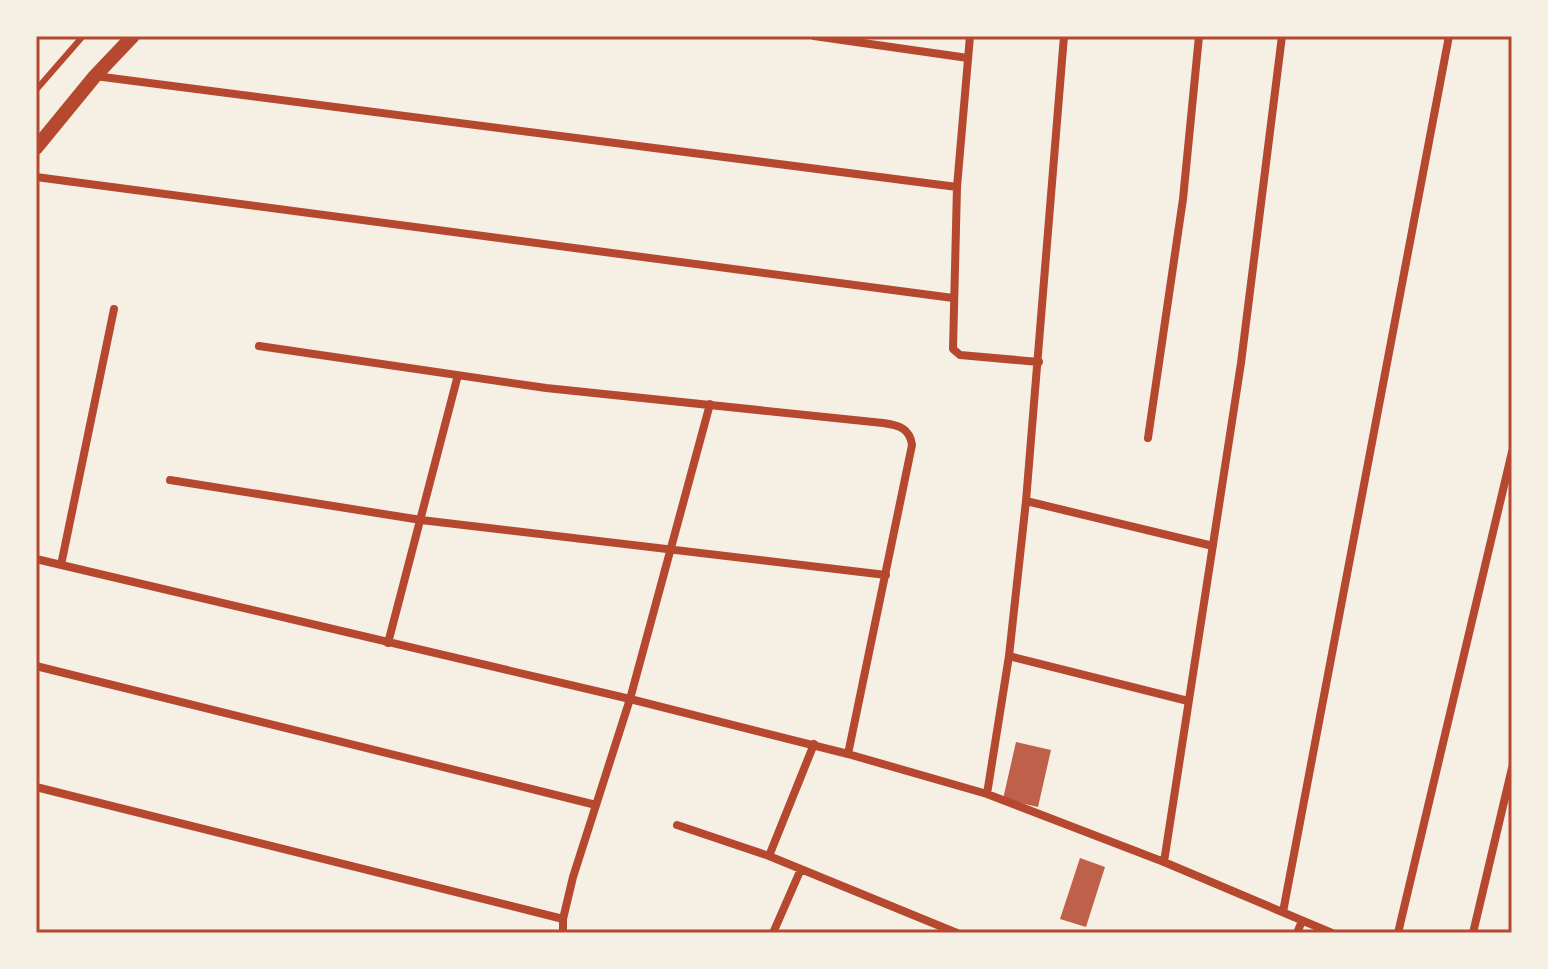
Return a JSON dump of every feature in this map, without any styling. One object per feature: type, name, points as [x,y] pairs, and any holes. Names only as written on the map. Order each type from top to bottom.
[{"type":"street","points":[[36,148],[95,76],[133,36]]},
{"type":"street","points":[[814,36],[968,58]]},
{"type":"street","points":[[970,36],[957,187],[953,298],[955,353],[1039,362]]},
{"type":"street","points":[[987,794],[1009,656],[1026,501],[1064,36]]},
{"type":"street","points":[[1148,438],[1183,199],[1199,36]]},
{"type":"street","points":[[1164,862],[1241,363],[1282,36]]},
{"type":"street","points":[[1283,912],[1449,36]]},
{"type":"street","points":[[95,76],[957,187]]},
{"type":"street","points":[[36,177],[953,298]]},
{"type":"street","points":[[61,565],[114,309]]},
{"type":"street","points":[[259,346],[546,388],[894,424],[905,429],[912,445],[848,754]]},
{"type":"street","points":[[388,643],[458,375]]},
{"type":"street","points":[[563,933],[563,919],[573,877],[630,699],[710,404]]},
{"type":"street","points":[[1398,933],[1512,452]]},
{"type":"street","points":[[170,480],[421,520],[886,575]]},
{"type":"street","points":[[1026,501],[1213,546]]},
{"type":"street","points":[[36,559],[814,744],[987,794],[1164,862],[1332,933]]},
{"type":"street","points":[[1009,656],[1188,701]]},
{"type":"street","points":[[36,666],[596,805]]},
{"type":"street","points":[[769,856],[814,744]]},
{"type":"street","points":[[1473,933],[1512,768]]},
{"type":"street","points":[[36,787],[563,919]]},
{"type":"street","points":[[677,825],[769,856],[957,933]]},
{"type":"street","points":[[773,933],[801,869]]},
{"type":"street","points":[[1297,933],[1302,921]]},
{"type":"lane","points":[[36,90],[83,36]]},
{"type":"building","points":[[1016,742],[1051,750],[1038,807],[1003,799]]},
{"type":"building","points":[[1080,858],[1105,867],[1086,927],[1060,919]]}]
